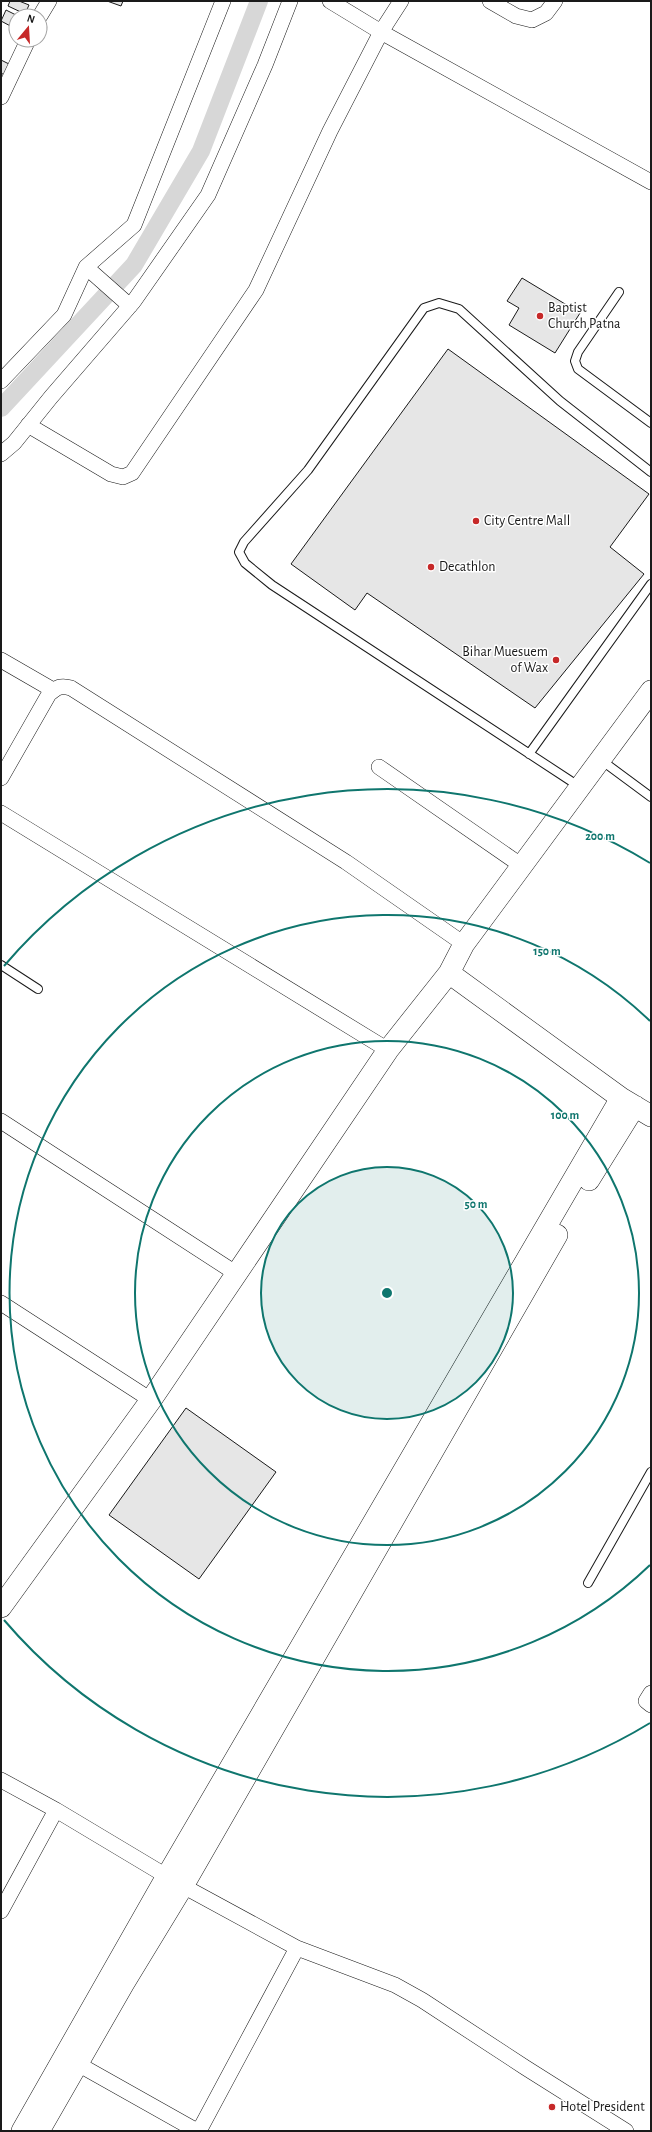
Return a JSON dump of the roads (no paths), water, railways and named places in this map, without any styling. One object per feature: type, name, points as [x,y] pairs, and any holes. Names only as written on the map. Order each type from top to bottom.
[{"type":"street","points":[[1,381],[64,315],[90,271],[134,225],[223,1]]},
{"type":"street","points":[[1,454],[14,443],[130,306],[208,196],[265,65],[290,1]]},
{"type":"street","points":[[330,1],[381,32],[651,182]]},
{"type":"street","points":[[28,425],[111,474],[123,476],[132,473],[256,290],[330,131],[381,32],[401,1]]},
{"type":"street","points":[[490,1],[516,16],[532,20],[546,13],[555,1]]},
{"type":"street","points":[[1,97],[24,48]]},
{"type":"street","points":[[90,271],[130,306]]},
{"type":"street","points":[[1,660],[53,690]]},
{"type":"street","points":[[1,778],[41,705],[53,690],[64,686],[72,688],[346,862],[464,944]]},
{"type":"street","points":[[1,1607],[151,1400],[388,1050],[449,973],[464,944],[651,691]]},
{"type":"street","points":[[379,767],[522,866]]},
{"type":"street","points":[[1,813],[388,1050]]},
{"type":"street","points":[[22,2131],[68,2066],[502,1316],[636,1107],[449,973]]},
{"type":"street","points":[[1,1121],[237,1274]]},
{"type":"street","points":[[1,1303],[151,1400]]},
{"type":"street","points":[[651,1693],[646,1701],[651,1705]]},
{"type":"street","points":[[1,1780],[56,1810],[175,1881],[297,1948],[395,1986],[422,2000],[626,2131]]},
{"type":"street","points":[[1,1911],[56,1810]]},
{"type":"street","points":[[68,2066],[198,2131],[297,1948]]},
{"type":"street","points":[[39,2131],[68,2066]]},
{"type":"lane","points":[[619,292],[578,352],[575,361],[578,369],[651,423]]},
{"type":"lane","points":[[580,787],[272,585],[244,563],[240,552],[244,542],[308,470],[424,308],[439,303],[459,309],[560,401],[651,472]]},
{"type":"lane","points":[[529,754],[651,584]]},
{"type":"lane","points":[[601,759],[651,797]]},
{"type":"lane","points":[[1,966],[38,988]]},
{"type":"lane","points":[[588,1583],[651,1472]]},
{"type":"waterway","points":[[1,408],[134,265],[201,151],[259,1]]},
{"type":"place","name":"Baptist Church Patna","points":[[540,316]]},
{"type":"place","name":"City Centre Mall","points":[[476,521]]},
{"type":"place","name":"Decathlon","points":[[431,567]]},
{"type":"place","name":"Bihar Muesuem of Wax","points":[[556,660]]},
{"type":"place","name":"Hotel President","points":[[552,2107]]}]
